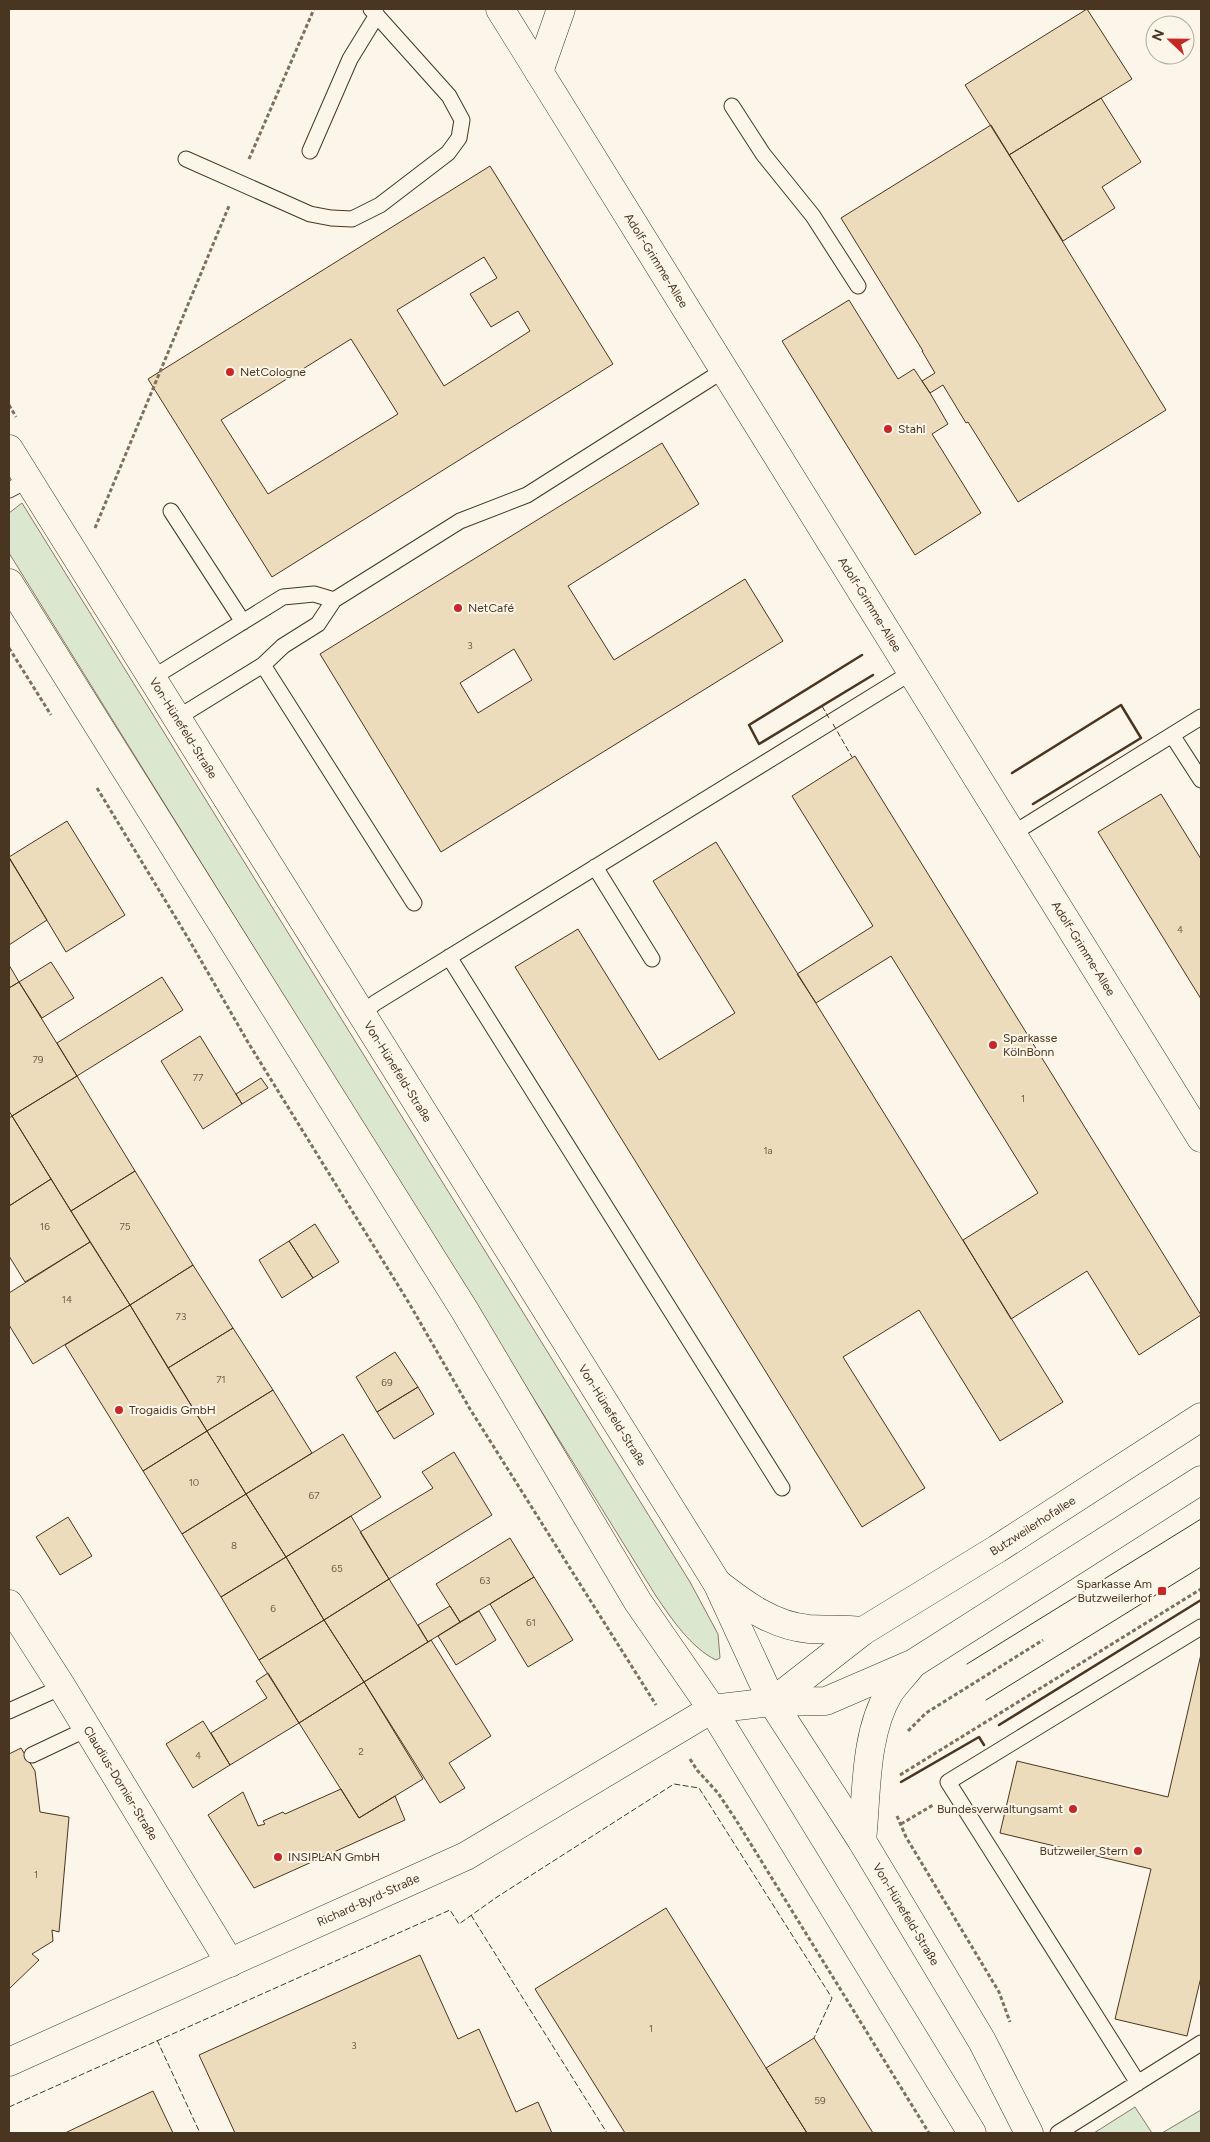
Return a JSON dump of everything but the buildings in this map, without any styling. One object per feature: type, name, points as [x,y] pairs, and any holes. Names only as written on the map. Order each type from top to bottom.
[{"type":"street","name":"Adolf-Grimme-Allee","points":[[500,9],[1201,1138]]},
{"type":"street","points":[[539,72],[561,9]]},
{"type":"street","name":"Von-Hünefeld-Straße","points":[[9,449],[18,485],[152,678],[717,1583],[772,1702],[862,1841],[986,2049],[1029,2133]]},
{"type":"street","points":[[9,583],[465,1311],[638,1602],[712,1709],[972,2133]]},
{"type":"street","name":"Butzweilerhofallee","points":[[772,1702],[862,1631],[997,1549],[1201,1417]]},
{"type":"street","points":[[712,1709],[772,1702],[826,1701],[914,1663],[1201,1480]]},
{"type":"street","points":[[717,1583],[749,1607],[777,1622],[807,1628],[862,1631]]},
{"type":"street","name":"Claudius-Dornier-Straße","points":[[9,1604],[62,1687],[230,1963]]},
{"type":"street","points":[[862,1841],[869,1749],[889,1694],[914,1663]]},
{"type":"street","name":"Richard-Byrd-Straße","points":[[9,2062],[466,1856],[712,1709]]},
{"type":"lane","points":[[186,159],[310,214],[352,219],[380,205],[448,153],[459,138],[462,120],[449,96],[374,12],[350,60],[310,151]]},
{"type":"lane","points":[[732,106],[763,154],[813,216],[858,286]]},
{"type":"lane","points":[[177,718],[263,665],[283,646],[318,624],[334,600],[460,521],[527,495],[724,370]]},
{"type":"lane","points":[[171,511],[242,622]]},
{"type":"lane","points":[[152,678],[283,597],[314,594],[334,600]]},
{"type":"lane","points":[[263,665],[414,902]]},
{"type":"lane","points":[[362,1014],[375,1003],[912,672]]},
{"type":"lane","points":[[1012,834],[1201,717]]},
{"type":"lane","points":[[1172,734],[1201,780]]},
{"type":"lane","points":[[595,867],[652,959]]},
{"type":"lane","points":[[449,957],[782,1488]]},
{"type":"lane","points":[[1138,2083],[948,1782],[1201,1627]]},
{"type":"lane","points":[[9,1711],[62,1687]]},
{"type":"lane","points":[[32,1755],[87,1729]]},
{"type":"lane","points":[[1058,2133],[1201,2043]]},
{"type":"path","points":[[92,536],[239,182],[314,9]]},
{"type":"path","points":[[9,648],[52,716]]},
{"type":"path","points":[[94,783],[188,938],[249,1044],[409,1303],[470,1409],[697,1770],[718,1793],[762,1862],[929,2133]]},
{"type":"path","points":[[896,1777],[1201,1589]]},
{"type":"path","points":[[903,1737],[926,1713],[1043,1640]]},
{"type":"path","points":[[901,1824],[954,1792]]},
{"type":"path","points":[[912,1858],[917,1855]]},
{"type":"path","points":[[762,1862],[767,1859]]},
{"type":"path","points":[[955,1928],[960,1925]]},
{"type":"path","points":[[805,1932],[809,1929]]},
{"type":"green space","points":[[22,503],[690,1582],[718,1634],[720,1658],[716,1660],[698,1648],[675,1623],[656,1596],[9,553],[9,513]]},
{"type":"green space","points":[[1135,2107],[1152,2133],[1094,2133]]},
{"type":"green space","points":[[1201,2110],[1201,2133],[1162,2133]]},
{"type":"tram line","points":[[967,1664],[1201,1519]]},
{"type":"tram line","points":[[986,1700],[1201,1567]]},
{"type":"fence","points":[[822,706],[829,718]]},
{"type":"fence","points":[[833,724],[852,757]]},
{"type":"fence","points":[[9,2107],[450,1910],[459,1924],[497,1897],[674,1784],[699,1788],[832,1998],[814,2038]]},
{"type":"fence","points":[[471,1915],[607,2133]]},
{"type":"fence","points":[[157,2040],[200,2133]]},
{"type":"wall","points":[[862,655],[749,725],[759,744],[873,675]]},
{"type":"wall","points":[[1012,773],[1121,705],[1141,738],[1033,804]]},
{"type":"wall","points":[[999,1725],[1201,1600]]},
{"type":"wall","points":[[901,1782],[979,1737],[984,1745]]},
{"type":"place","name":"NetCologne","points":[[230,372]]},
{"type":"place","name":"Stahl","points":[[888,429]]},
{"type":"place","name":"NetCafé","points":[[458,608]]},
{"type":"place","name":"Sparkasse KölnBonn","points":[[993,1045]]},
{"type":"place","name":"Trogaidis GmbH","points":[[119,1410]]},
{"type":"place","name":"Sparkasse Am Butzweilerhof","points":[[1162,1591]]},
{"type":"place","name":"Bundesverwaltungsamt","points":[[1073,1809]]},
{"type":"place","name":"Butzweiler Stern","points":[[1138,1851]]},
{"type":"place","name":"INSIPLAN GmbH","points":[[278,1857]]}]
